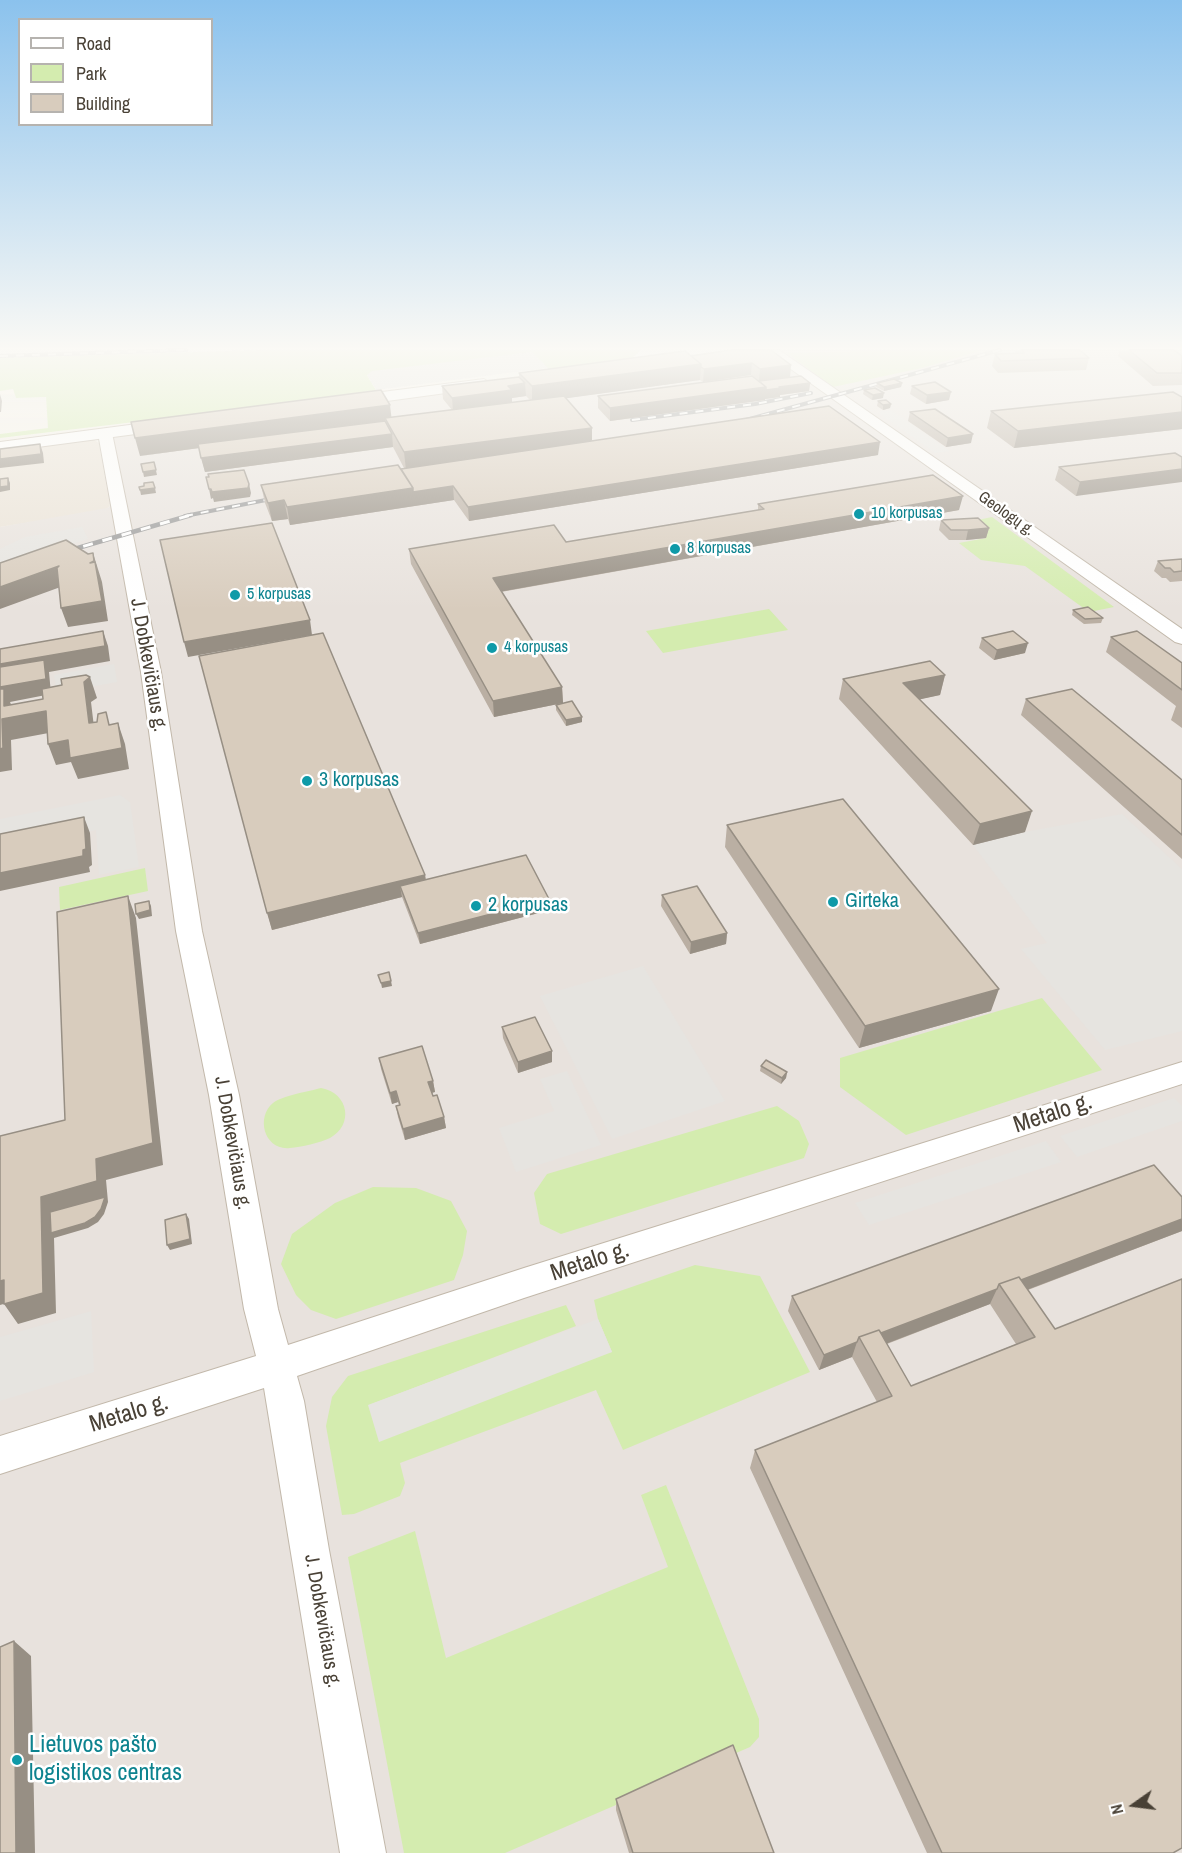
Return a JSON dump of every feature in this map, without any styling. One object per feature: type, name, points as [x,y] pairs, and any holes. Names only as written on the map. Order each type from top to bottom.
[{"type":"street","points":[[0,447],[79,436]]},
{"type":"street","name":"J. Dobkevičiaus g.","points":[[106,436],[151,672],[189,931],[224,1095],[261,1309],[286,1401],[309,1550],[363,1853]]},
{"type":"street","name":"Geologų g.","points":[[894,436],[1182,638]]},
{"type":"street","name":"Metalo g.","points":[[0,1455],[276,1367],[524,1283],[1182,1073]]},
{"type":"shaded area","points":[[118,436],[1182,436],[1182,1853],[0,1853],[0,527],[110,506],[99,443]]},
{"type":"shaded area","points":[[912,436],[929,436],[950,451],[935,453]]},
{"type":"shaded area","points":[[93,439],[99,443],[110,506],[104,511],[0,527],[0,451]]},
{"type":"shaded area","points":[[82,527],[88,539],[3,566],[0,563],[0,549],[25,537]]},
{"type":"shaded area","points":[[114,664],[117,682],[57,693],[54,675]]},
{"type":"shaded area","points":[[120,795],[130,802],[139,867],[99,875],[96,830],[0,850],[0,819]]},
{"type":"shaded area","points":[[1122,814],[1182,869],[1182,1031],[1105,1050],[1021,949],[1047,943],[973,845],[1025,832]]},
{"type":"shaded area","points":[[643,966],[725,1101],[612,1139],[540,996]]},
{"type":"shaded area","points":[[567,1071],[601,1145],[516,1172],[499,1128],[554,1111],[540,1079]]},
{"type":"shaded area","points":[[1174,1098],[1182,1106],[1182,1121],[1077,1157],[1060,1136]]},
{"type":"shaded area","points":[[1046,1141],[1061,1162],[869,1225],[855,1203]]},
{"type":"shaded area","points":[[91,1311],[94,1372],[0,1401],[0,1337]]},
{"type":"shaded area","points":[[598,1319],[612,1352],[379,1442],[368,1405]]},
{"type":"green space","points":[[992,517],[1114,607],[1089,612],[1025,566],[981,560],[959,543],[986,538],[968,522]]},
{"type":"green space","points":[[769,609],[788,630],[663,653],[646,631]]},
{"type":"green space","points":[[145,868],[148,891],[60,910],[59,887]]},
{"type":"green space","points":[[1042,998],[1102,1070],[906,1135],[840,1087],[840,1058]]},
{"type":"green space","points":[[321,1088],[338,1096],[345,1110],[343,1125],[338,1132],[326,1140],[305,1146],[281,1148],[274,1144],[265,1132],[264,1125],[268,1109],[273,1103],[282,1098]]},
{"type":"green space","points":[[777,1106],[799,1121],[809,1144],[804,1158],[561,1234],[540,1224],[534,1193],[547,1174]]},
{"type":"green space","points":[[373,1187],[416,1188],[451,1201],[467,1231],[463,1255],[454,1280],[336,1319],[311,1310],[296,1295],[281,1264],[292,1234],[335,1203]]},
{"type":"green space","points":[[695,1265],[760,1276],[810,1372],[623,1450],[596,1390],[400,1463],[405,1483],[400,1496],[354,1514],[342,1515],[326,1426],[332,1397],[348,1376],[566,1305],[576,1326],[369,1405],[612,1352],[598,1319],[594,1300]]},
{"type":"green space","points":[[666,1485],[759,1719],[759,1737],[750,1747],[505,1853],[404,1853],[348,1557],[415,1531],[446,1658],[668,1567],[641,1495]]},
{"type":"building","points":[[259,436],[372,436],[201,458],[198,444]]},
{"type":"building","points":[[395,436],[526,436],[404,452]]},
{"type":"building","points":[[622,436],[872,436],[880,442],[468,507],[453,486],[413,492],[413,488],[401,469]]},
{"type":"building","points":[[40,444],[41,454],[0,459],[0,449]]},
{"type":"building","points":[[1175,453],[1182,457],[1182,469],[1080,482],[1059,467]]},
{"type":"building","points":[[154,462],[156,470],[143,472],[141,464]]},
{"type":"building","points":[[398,465],[413,488],[287,507],[284,500],[268,503],[261,485]]},
{"type":"building","points":[[244,470],[249,484],[248,488],[212,492],[209,489],[206,477],[209,477],[208,474]]},
{"type":"building","points":[[933,475],[963,496],[493,578],[562,687],[493,701],[409,549],[554,525],[566,542],[764,509],[758,504]]},
{"type":"building","points":[[8,478],[8,486],[0,487],[0,479]]},
{"type":"building","points":[[153,482],[155,488],[140,490],[139,487],[144,486],[144,483]]},
{"type":"building","points":[[978,518],[989,528],[951,530],[941,520]]},
{"type":"building","name":"5 korpusas","points":[[272,523],[310,620],[184,642],[160,540]]},
{"type":"building","points":[[66,540],[88,554],[93,553],[94,561],[90,563],[95,562],[102,601],[61,608],[57,568],[59,566],[0,587],[0,563]]},
{"type":"building","points":[[1182,559],[1182,571],[1174,572],[1170,568],[1165,568],[1158,561]]},
{"type":"building","points":[[1088,607],[1103,618],[1085,619],[1073,610]]},
{"type":"building","points":[[103,631],[105,646],[0,664],[0,649]]},
{"type":"building","points":[[1013,631],[1028,643],[997,650],[982,638]]},
{"type":"building","points":[[1137,631],[1182,663],[1182,690],[1111,637]]},
{"type":"building","name":"3 korpusas","points":[[323,633],[425,875],[267,913],[199,656]]},
{"type":"building","points":[[44,660],[46,679],[0,687],[0,667]]},
{"type":"building","points":[[930,661],[945,675],[903,683],[1032,811],[980,824],[843,679]]},
{"type":"building","points":[[86,675],[90,677],[84,682],[89,723],[97,722],[98,714],[106,712],[109,725],[118,723],[122,748],[70,758],[68,740],[48,744],[46,711],[2,719],[3,748],[0,749],[0,689],[4,689],[4,706],[43,699],[42,689],[62,685],[61,679]]},
{"type":"building","points":[[1072,689],[1182,780],[1182,835],[1026,699]]},
{"type":"building","points":[[572,701],[582,717],[566,720],[556,705]]},
{"type":"building","name":"Girteka","points":[[843,799],[999,989],[865,1026],[727,825]]},
{"type":"building","points":[[84,817],[86,849],[83,850],[83,856],[0,873],[0,834]]},
{"type":"building","name":"2 korpusas","points":[[526,855],[549,899],[418,933],[400,886]]},
{"type":"building","points":[[697,886],[727,933],[691,942],[662,895]]},
{"type":"building","points":[[128,896],[153,1143],[96,1159],[97,1181],[41,1197],[43,1293],[4,1304],[4,1280],[0,1281],[0,1136],[65,1120],[57,912]]},
{"type":"building","points":[[149,901],[150,910],[136,914],[135,904]]},
{"type":"building","points":[[389,972],[391,981],[381,983],[378,975]]},
{"type":"building","points":[[535,1017],[552,1051],[518,1062],[502,1027]]},
{"type":"building","points":[[422,1046],[433,1081],[428,1082],[433,1096],[437,1095],[444,1117],[403,1129],[396,1106],[400,1105],[396,1091],[390,1093],[379,1058]]},
{"type":"building","points":[[766,1060],[787,1072],[782,1078],[761,1066]]},
{"type":"building","points":[[1154,1165],[1182,1197],[1182,1219],[1021,1280],[1019,1277],[999,1284],[997,1289],[881,1333],[879,1330],[859,1337],[857,1342],[824,1355],[792,1296]]},
{"type":"building","points":[[105,1197],[95,1217],[85,1223],[51,1233],[50,1212]]},
{"type":"building","points":[[186,1214],[190,1239],[167,1245],[165,1220]]},
{"type":"building","points":[[1019,1277],[1055,1329],[1182,1279],[1182,1848],[1173,1853],[942,1853],[755,1450],[892,1396],[859,1337],[879,1330],[911,1386],[1035,1337],[999,1284]]},
{"type":"building","points":[[14,1641],[16,1853],[0,1853],[0,1647]]},
{"type":"building","points":[[733,1745],[774,1853],[633,1853],[616,1799]]},
{"type":"railway","points":[[185,516],[281,497]]},
{"type":"railway","points":[[64,552],[191,515]]},
{"type":"place","name":"10 korpusas","points":[[859,514]]},
{"type":"place","name":"8 korpusas","points":[[675,549]]},
{"type":"place","name":"5 korpusas","points":[[235,595]]},
{"type":"place","name":"4 korpusas","points":[[492,648]]},
{"type":"place","name":"3 korpusas","points":[[307,781]]},
{"type":"place","name":"Girteka","points":[[833,902]]},
{"type":"place","name":"2 korpusas","points":[[476,906]]},
{"type":"place","name":"Lietuvos pašto logistikos centras","points":[[17,1760]]}]
